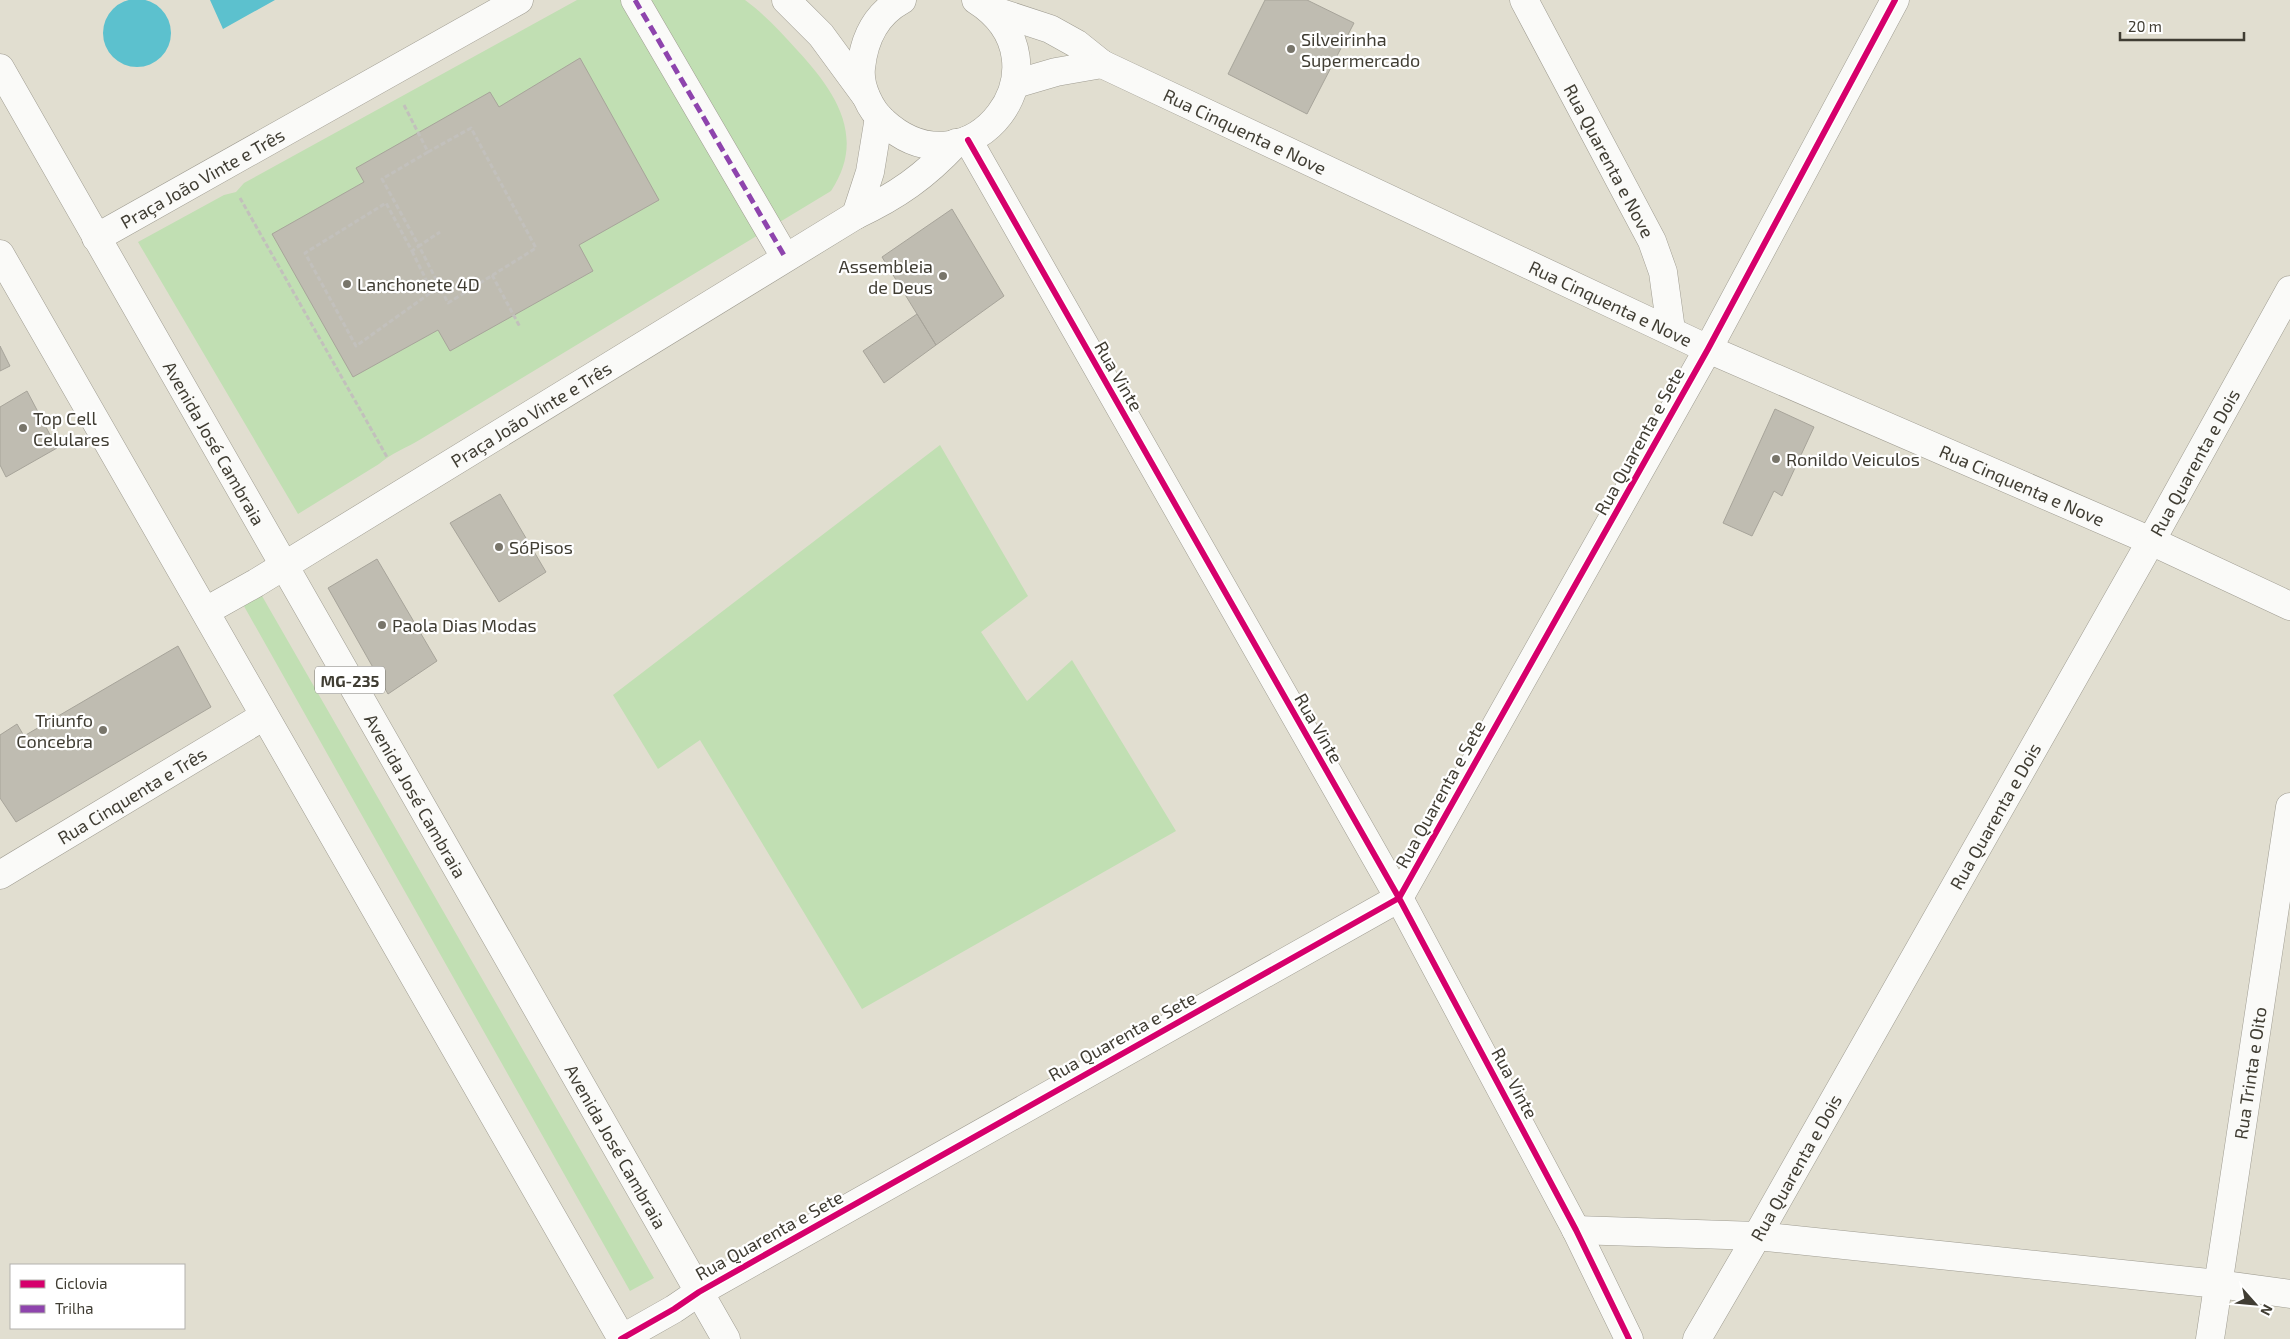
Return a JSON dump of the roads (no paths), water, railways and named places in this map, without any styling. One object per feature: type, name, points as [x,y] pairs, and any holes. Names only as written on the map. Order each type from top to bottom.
[{"type":"street","name":"Praça João Vinte e Três","points":[[96,238],[519,0]]},
{"type":"street","points":[[635,0],[785,257]]},
{"type":"street","points":[[786,0],[821,35],[872,107],[897,134],[919,144],[943,146],[962,142],[989,128],[1005,110],[1015,84],[1016,57],[1008,31],[984,5]]},
{"type":"street","points":[[856,215],[870,172],[872,107],[861,73],[863,48],[873,26],[892,6],[902,0]]},
{"type":"street","name":"Rua Quarenta e Nove","points":[[1524,0],[1652,241],[1663,272],[1671,330]]},
{"type":"street","name":"Rua Quarenta e Sete","points":[[621,1339],[674,1309],[699,1292],[1398,898],[1708,349],[1895,0]]},
{"type":"street","name":"Rua Cinquenta e Nove","points":[[984,5],[1050,29],[1077,44],[1102,64],[1708,349],[2151,541],[2290,606]]},
{"type":"street","points":[[1015,84],[1056,72],[1102,64]]},
{"type":"street","name":"Avenida José Cambraia","points":[[0,68],[726,1339]]},
{"type":"street","name":"Praça João Vinte e Três","points":[[206,611],[785,257],[856,215],[884,203],[908,188],[962,142]]},
{"type":"street","name":"Rua Vinte","points":[[962,142],[1398,898],[1576,1230],[1629,1339]]},
{"type":"street","points":[[0,254],[621,1339]]},
{"type":"street","name":"Rua Quarenta e Dois","points":[[1697,1339],[2151,541],[2290,290]]},
{"type":"street","name":"Rua Cinquenta e Três","points":[[0,875],[264,716]]},
{"type":"street","name":"Rua Trinta e Oito","points":[[2210,1339],[2290,807]]},
{"type":"street","points":[[1576,1230],[1757,1236],[2218,1284],[2290,1294]]},
{"type":"water","points":[[137,-1],[150,2],[161,9],[168,20],[171,33],[168,46],[161,57],[150,64],[137,67],[124,64],[113,57],[106,46],[103,33],[106,20],[113,9],[124,2]]},
{"type":"water","points":[[210,0],[275,0],[223,29]]},
{"type":"place","name":"Silveirinha Supermercado","points":[[1291,49]]},
{"type":"place","name":"Assembleia de Deus","points":[[943,276]]},
{"type":"place","name":"Lanchonete 4D","points":[[347,284]]},
{"type":"place","name":"Top Cell Celulares","points":[[23,428]]},
{"type":"place","name":"Ronildo Veiculos","points":[[1776,459]]},
{"type":"place","name":"SóPisos","points":[[499,547]]},
{"type":"place","name":"Paola Dias Modas","points":[[382,625]]},
{"type":"place","name":"Triunfo Concebra","points":[[103,730]]}]
